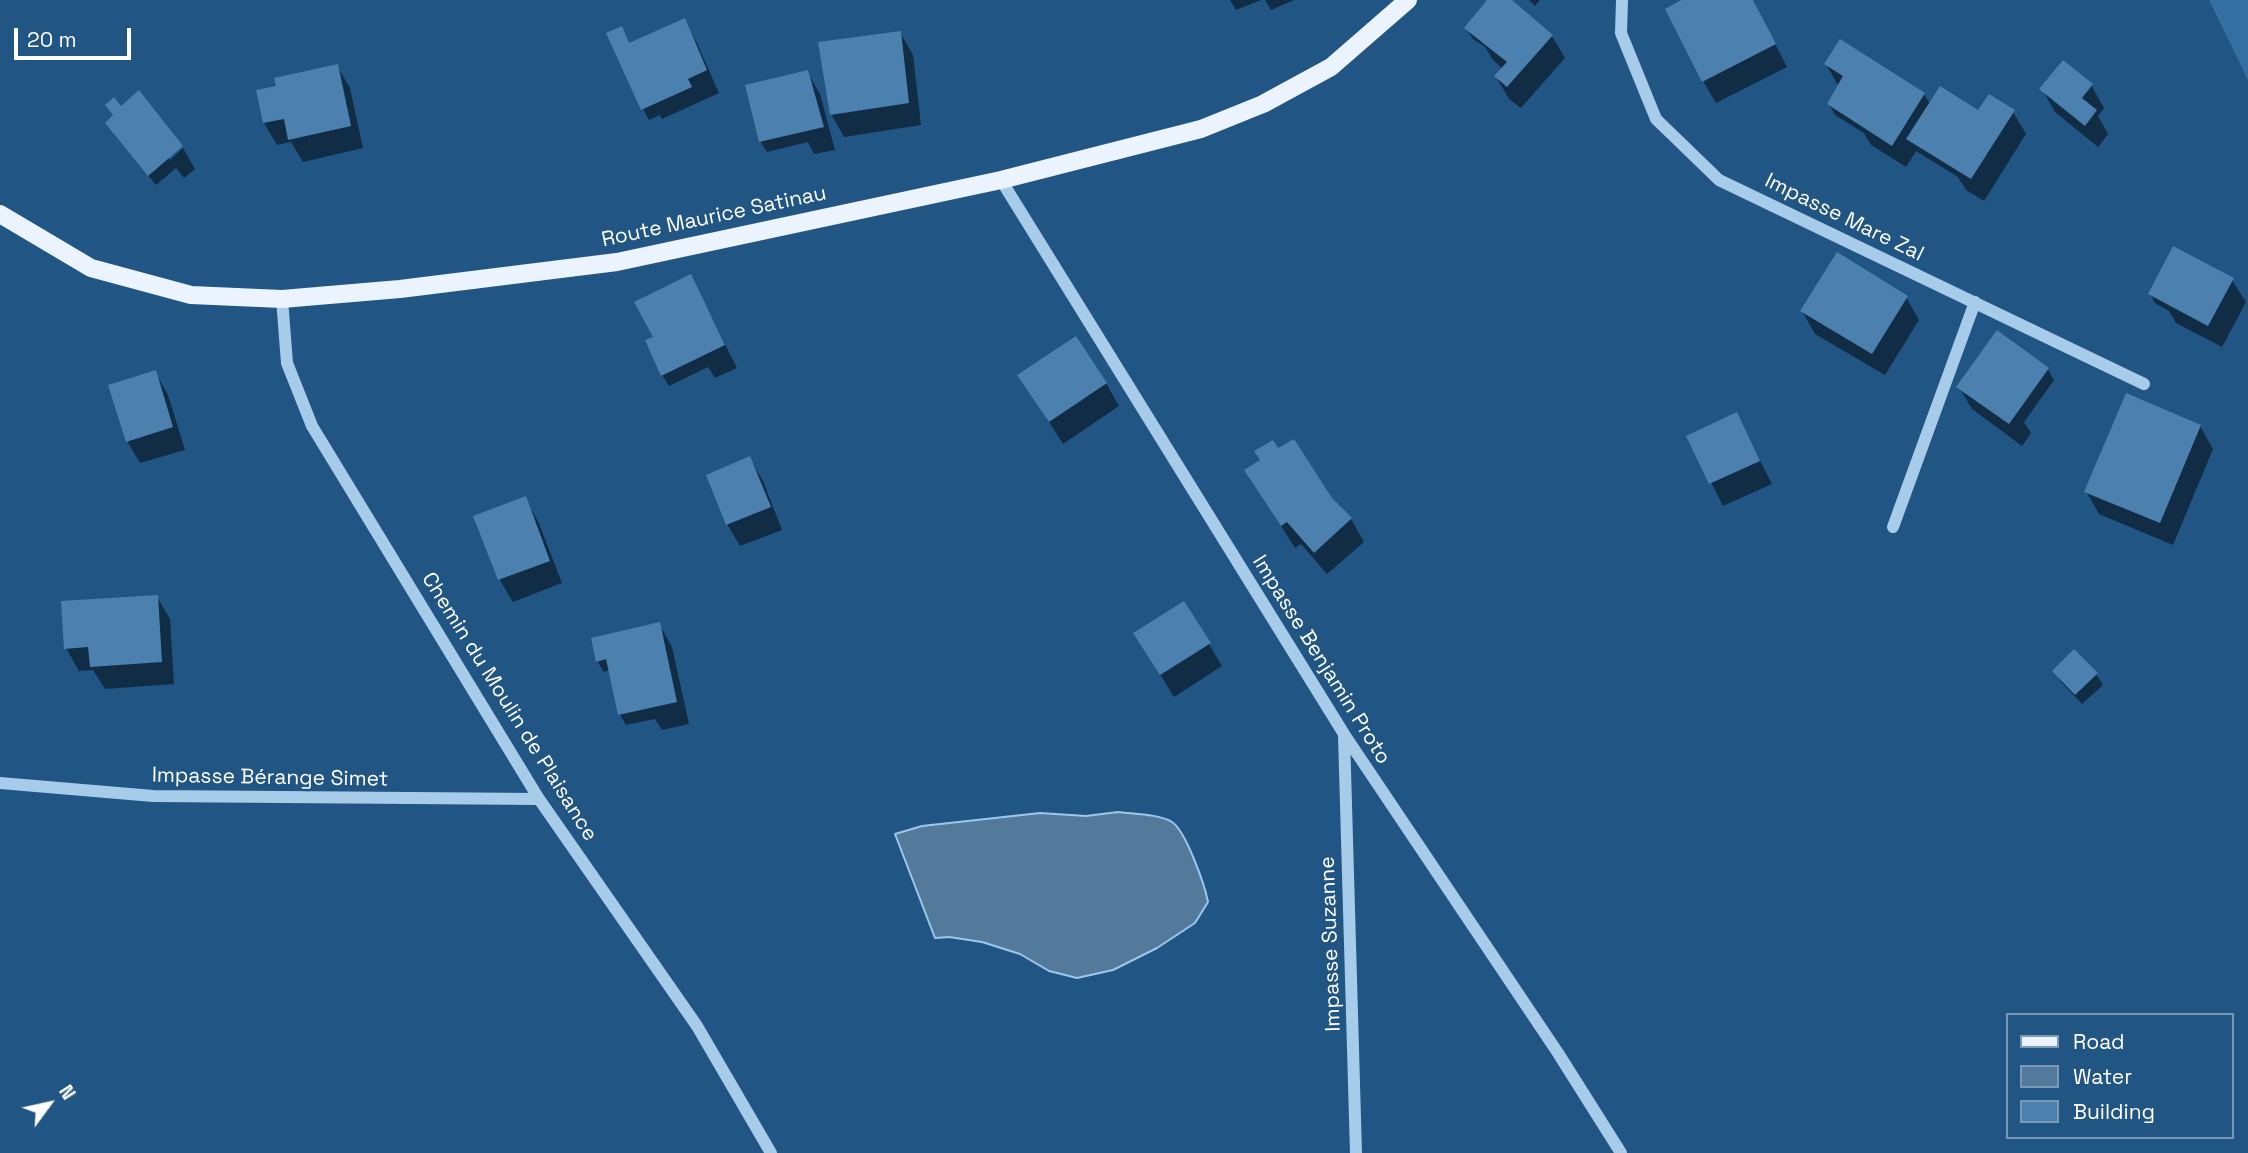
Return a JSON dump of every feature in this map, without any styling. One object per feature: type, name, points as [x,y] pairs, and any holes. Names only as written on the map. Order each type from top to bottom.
[{"type":"main road","name":"Route Maurice Satinau","points":[[0,214],[91,268],[191,295],[282,299],[400,289],[617,262],[1001,180],[1201,130],[1264,104],[1331,67],[1408,0]]},
{"type":"street","name":"Impasse Mare Zal","points":[[1622,0],[1621,33],[1656,119],[1719,180],[2144,384]]},
{"type":"street","name":"Impasse Benjamin Proto","points":[[1001,180],[1344,734],[1558,1053],[1621,1153]]},
{"type":"street","name":"Chemin du Moulin de Plaisance","points":[[282,299],[286,363],[312,426],[540,799],[697,1026],[771,1153]]},
{"type":"street","points":[[1893,527],[1975,302]]},
{"type":"street","name":"Impasse Suzanne","points":[[1344,734],[1356,1153]]},
{"type":"street","name":"Impasse Bérange Simet","points":[[0,783],[153,796],[540,799]]},
{"type":"shaded area","points":[[2209,0],[2248,0],[2248,80],[2210,2]]},
{"type":"water","points":[[1118,812],[1160,817],[1177,827],[1194,859],[1208,902],[1195,923],[1157,948],[1113,970],[1077,978],[1049,971],[1020,954],[982,942],[949,937],[935,938],[895,834],[922,826],[1040,813],[1086,816]]},
{"type":"building","points":[[1487,0],[1512,0],[1553,35],[1507,87],[1494,76],[1507,62],[1464,28]]},
{"type":"building","points":[[1681,0],[1753,0],[1776,44],[1702,82],[1665,9]]},
{"type":"building","points":[[685,18],[707,70],[688,79],[692,87],[641,110],[606,33],[622,26],[629,43]]},
{"type":"building","points":[[901,31],[909,103],[830,115],[818,42]]},
{"type":"building","points":[[1840,39],[1925,93],[1892,146],[1827,104],[1843,76],[1824,64]]},
{"type":"building","points":[[2063,60],[2093,84],[2082,98],[2097,110],[2085,126],[2039,89]]},
{"type":"building","points":[[338,64],[351,126],[288,140],[284,119],[263,123],[256,90],[276,86],[274,78]]},
{"type":"building","points":[[808,70],[824,127],[759,142],[745,85]]},
{"type":"building","points":[[1940,86],[1978,110],[1989,94],[2015,110],[1971,179],[1906,139]]},
{"type":"building","points":[[139,90],[183,146],[148,176],[105,123],[113,115],[105,105],[114,97],[121,106]]},
{"type":"building","points":[[2173,246],[2234,278],[2208,326],[2148,294]]},
{"type":"building","points":[[1837,252],[1908,296],[1872,354],[1800,311]]},
{"type":"building","points":[[691,274],[725,345],[661,376],[645,340],[653,337],[634,302]]},
{"type":"building","points":[[1997,330],[2049,368],[2009,424],[1956,387]]},
{"type":"building","points":[[1076,336],[1107,383],[1049,422],[1017,375]]},
{"type":"building","points":[[156,370],[173,427],[126,442],[108,385]]},
{"type":"building","points":[[2126,393],[2201,425],[2160,523],[2084,492]]},
{"type":"building","points":[[1737,412],[1760,461],[1709,484],[1686,436]]},
{"type":"building","points":[[1294,439],[1332,498],[1352,518],[1314,553],[1287,522],[1281,526],[1244,470],[1260,460],[1254,451],[1273,440],[1278,448]]},
{"type":"building","points":[[750,456],[771,507],[726,525],[706,475]]},
{"type":"building","points":[[526,496],[550,561],[498,580],[473,516]]},
{"type":"building","points":[[158,595],[162,662],[90,667],[88,647],[64,649],[61,601]]},
{"type":"building","points":[[1184,601],[1211,643],[1160,675],[1133,633]]},
{"type":"building","points":[[660,622],[677,702],[618,715],[606,659],[596,662],[591,638]]},
{"type":"building","points":[[2074,649],[2098,673],[2075,695],[2052,671]]}]
